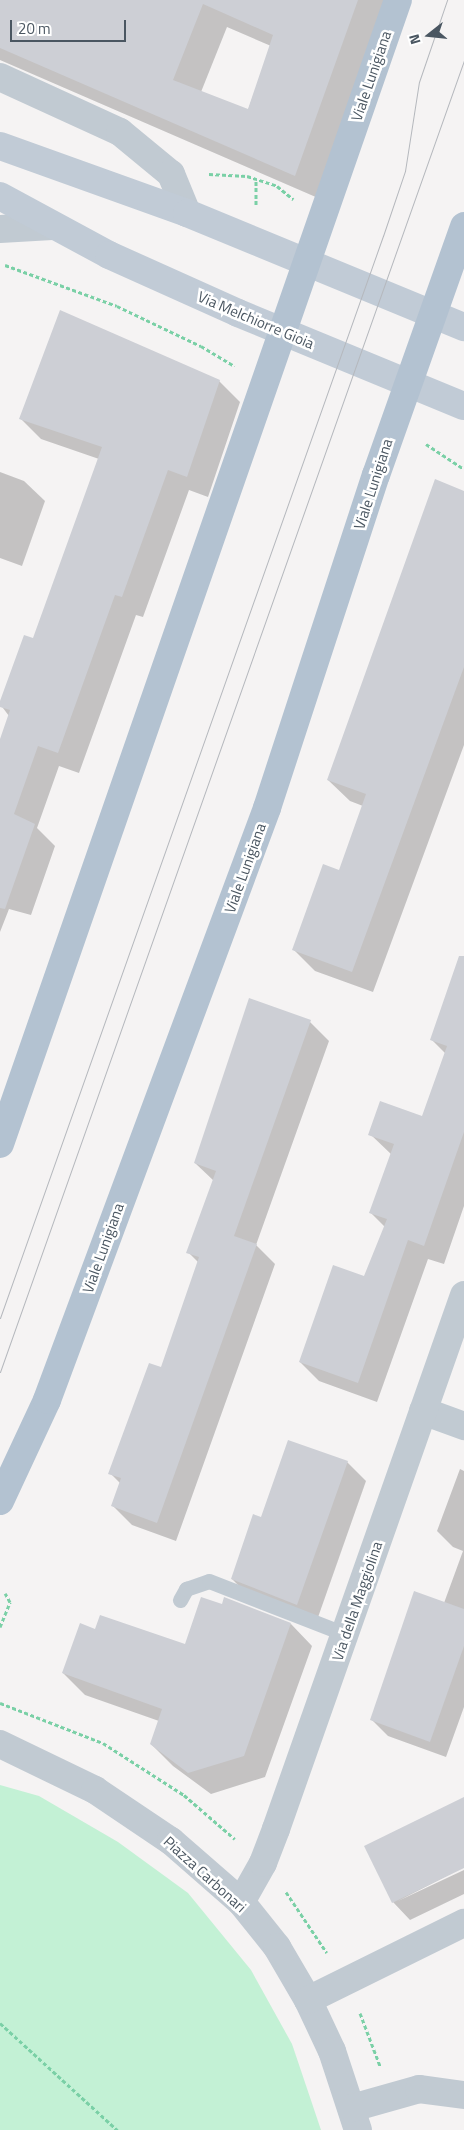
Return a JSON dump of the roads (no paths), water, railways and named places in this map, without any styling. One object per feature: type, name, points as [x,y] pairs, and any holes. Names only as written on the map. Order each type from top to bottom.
[{"type":"main road","name":"Viale Lunigiana","points":[[0,1144],[398,0]]},
{"type":"main road","name":"Viale Lunigiana","points":[[0,1501],[47,1400],[267,808],[408,383],[464,226]]},
{"type":"street","points":[[0,77],[120,132],[171,174],[187,213]]},
{"type":"street","points":[[0,146],[187,213],[464,327]]},
{"type":"street","name":"Via Melchiorre Gioia","points":[[0,196],[52,226],[109,255],[284,332],[464,406]]},
{"type":"street","points":[[0,229],[52,226]]},
{"type":"street","name":"Via della Maggiolina","points":[[241,1902],[263,1863],[276,1829],[464,1295]]},
{"type":"street","points":[[423,1411],[464,1426]]},
{"type":"street","name":"Piazza Carbonari","points":[[0,1744],[96,1790],[171,1841],[241,1902],[277,1947],[308,2000],[332,2051],[355,2119]]},
{"type":"street","points":[[308,2000],[464,1923]]},
{"type":"street","points":[[355,2119],[419,2089],[464,2095]]},
{"type":"lane","points":[[180,1600],[186,1588],[198,1582],[209,1582],[345,1634]]},
{"type":"tram line","points":[[0,1318],[383,236],[405,171],[419,82],[447,0]]},
{"type":"tram line","points":[[0,1372],[464,60]]}]
